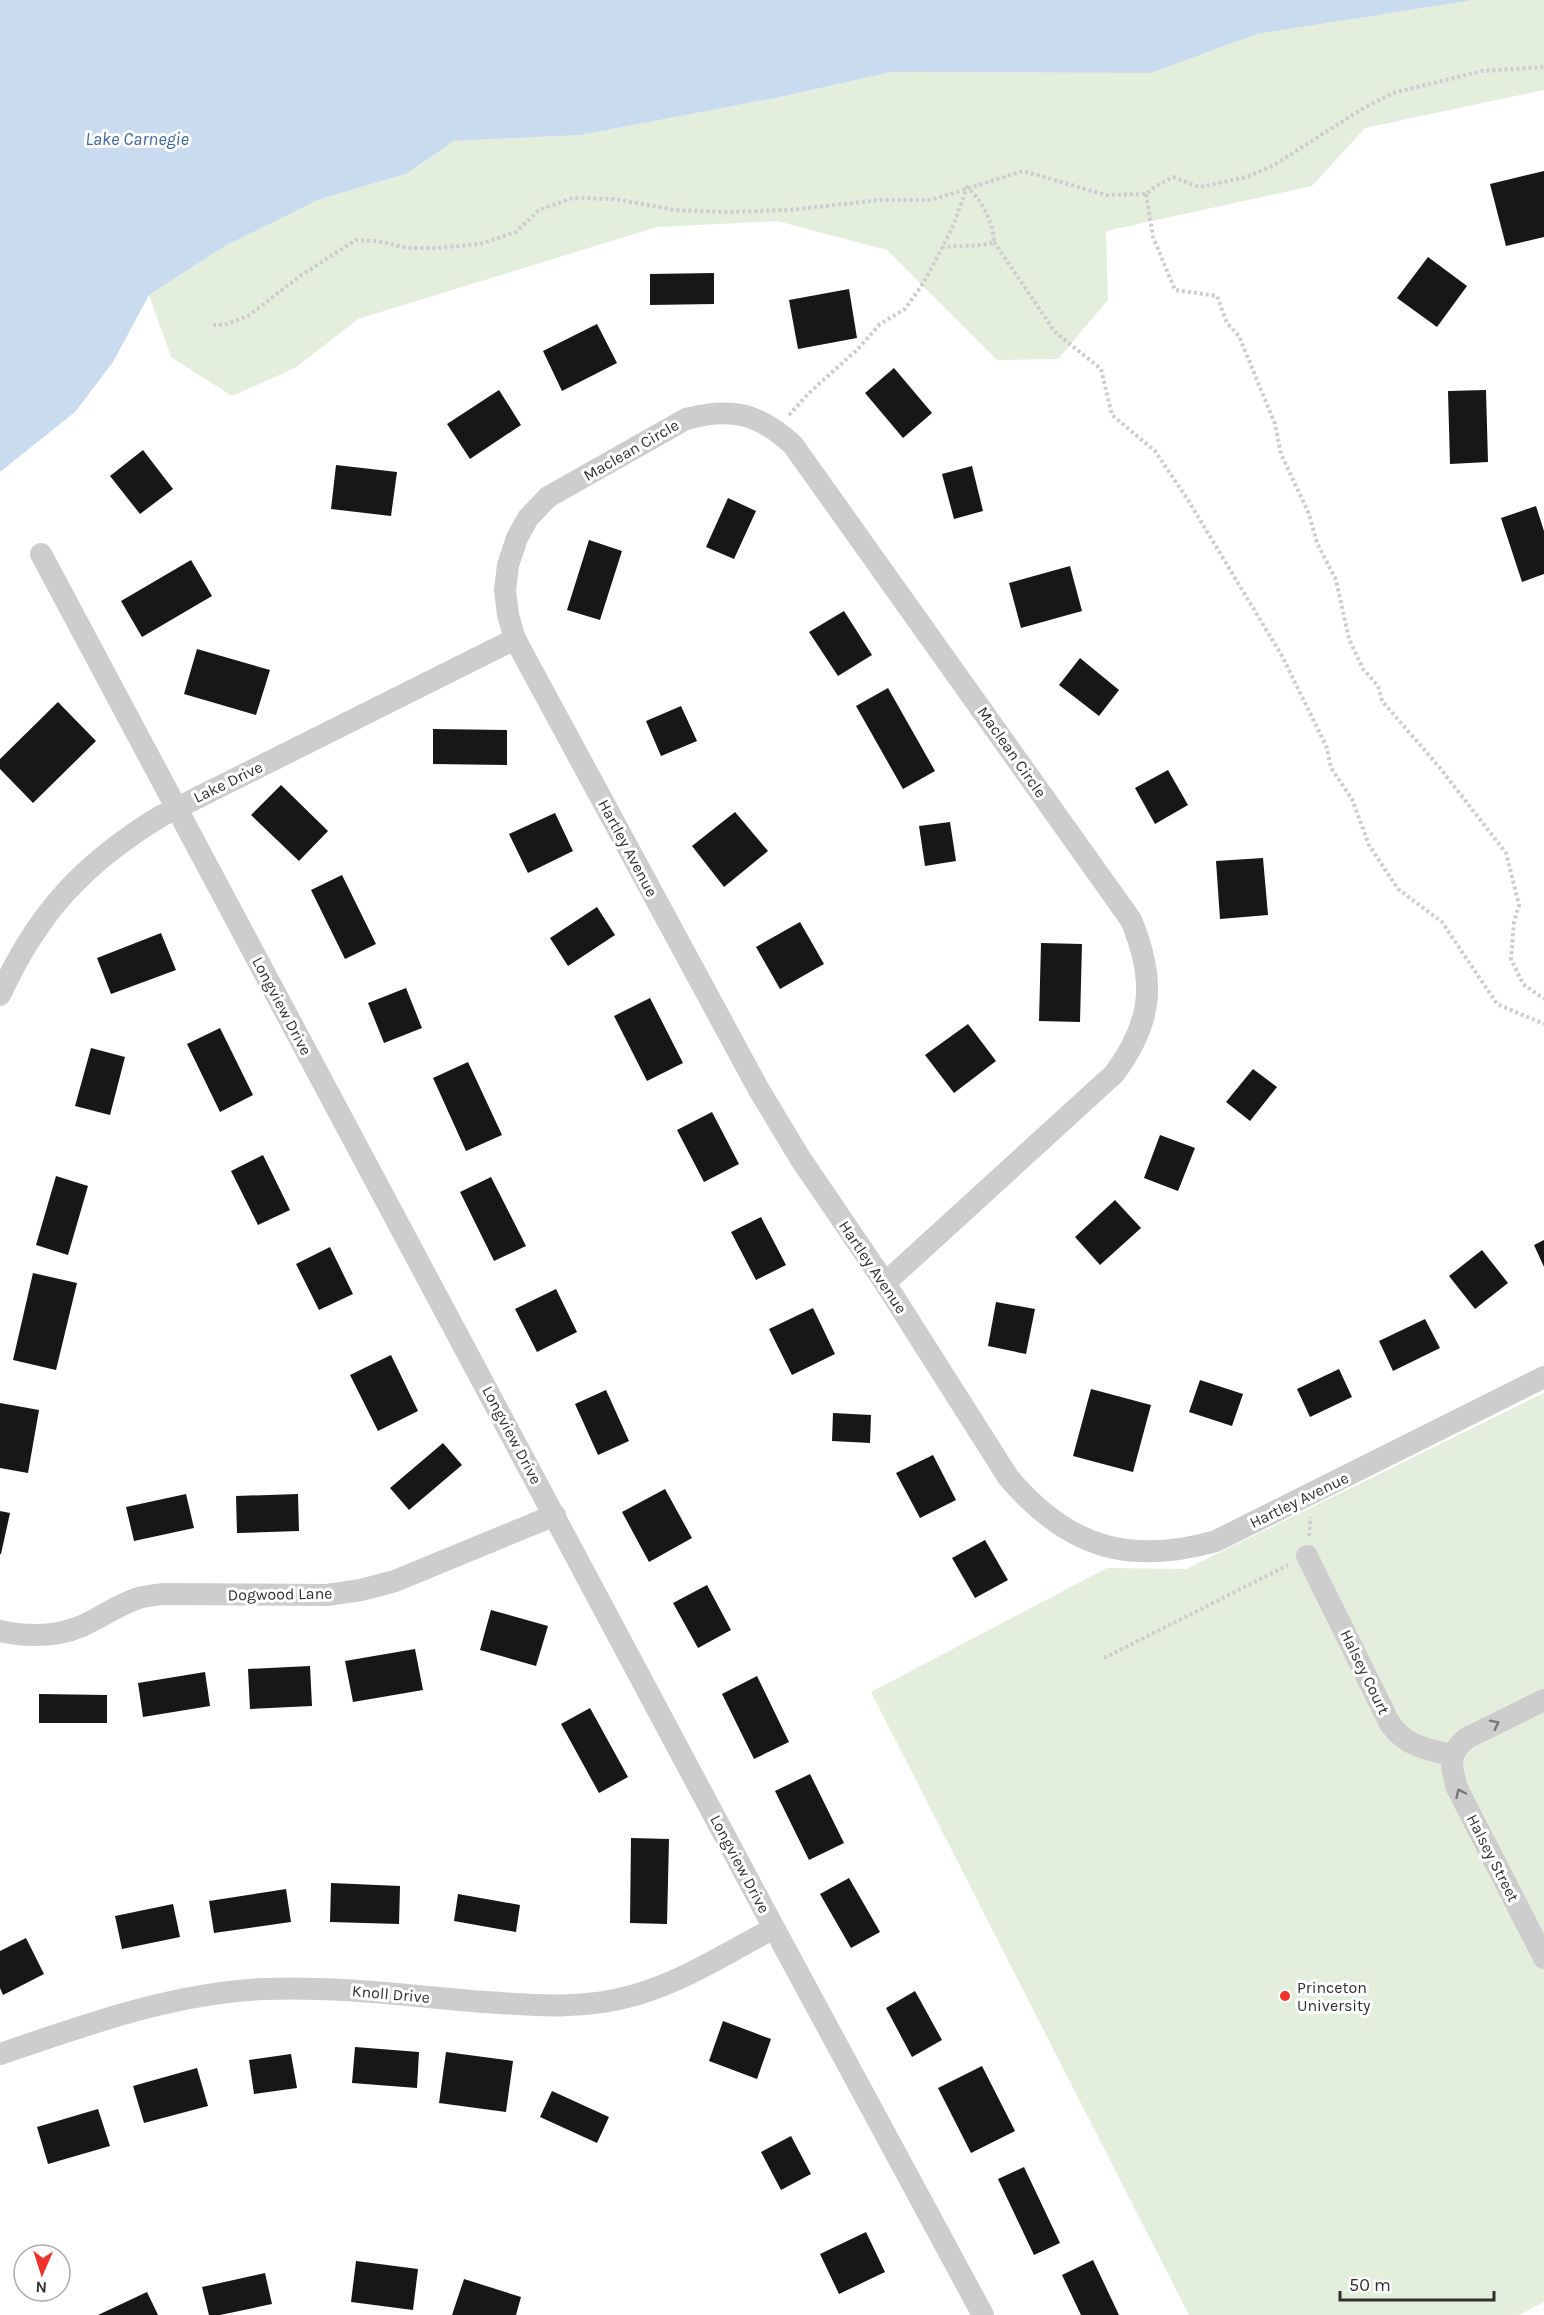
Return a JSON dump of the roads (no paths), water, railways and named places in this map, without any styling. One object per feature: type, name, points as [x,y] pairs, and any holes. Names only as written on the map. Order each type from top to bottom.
[{"type":"street","name":"Maclean Circle","points":[[528,518],[548,497],[686,419],[709,413],[732,412],[756,418],[778,430],[793,445],[1131,920],[1143,948],[1148,978],[1147,1003],[1141,1028],[1130,1054],[1114,1074],[885,1283]]},
{"type":"street","name":"Hartley Avenue","points":[[528,518],[517,538],[508,565],[505,590],[508,615],[515,639],[759,1090],[800,1158],[885,1283],[1008,1477],[1028,1501],[1046,1517],[1069,1532],[1098,1544],[1125,1550],[1152,1552],[1175,1550],[1216,1541],[1544,1377]]},
{"type":"street","name":"Longview Drive","points":[[41,554],[983,2315]]},
{"type":"street","name":"Lake Drive","points":[[0,994],[14,963],[34,931],[61,896],[92,864],[126,837],[176,808],[515,639]]},
{"type":"street","name":"Dogwood Lane","points":[[0,1631],[34,1636],[59,1633],[81,1626],[113,1608],[137,1599],[163,1594],[327,1595],[361,1590],[395,1581],[555,1515]]},
{"type":"street","name":"Halsey Court","points":[[1306,1556],[1396,1733],[1414,1745],[1452,1755]]},
{"type":"street","points":[[1452,1755],[1457,1746],[1467,1738],[1544,1700]]},
{"type":"street","name":"Halsey Street","points":[[1452,1755],[1452,1770],[1457,1788],[1544,1958]]},
{"type":"street","name":"Knoll Drive","points":[[0,2054],[155,2005],[208,1994],[262,1989],[316,1988],[546,2007],[596,2003],[634,1995],[676,1980],[774,1928]]},
{"type":"water","name":"Lake Carnegie","points":[[0,0],[1474,0],[1257,34],[1151,73],[891,72],[785,96],[581,135],[454,141],[406,174],[320,199],[225,246],[149,295],[113,362],[75,412],[0,472]]},
{"type":"place","name":"Princeton University","points":[[1285,1996]]}]
